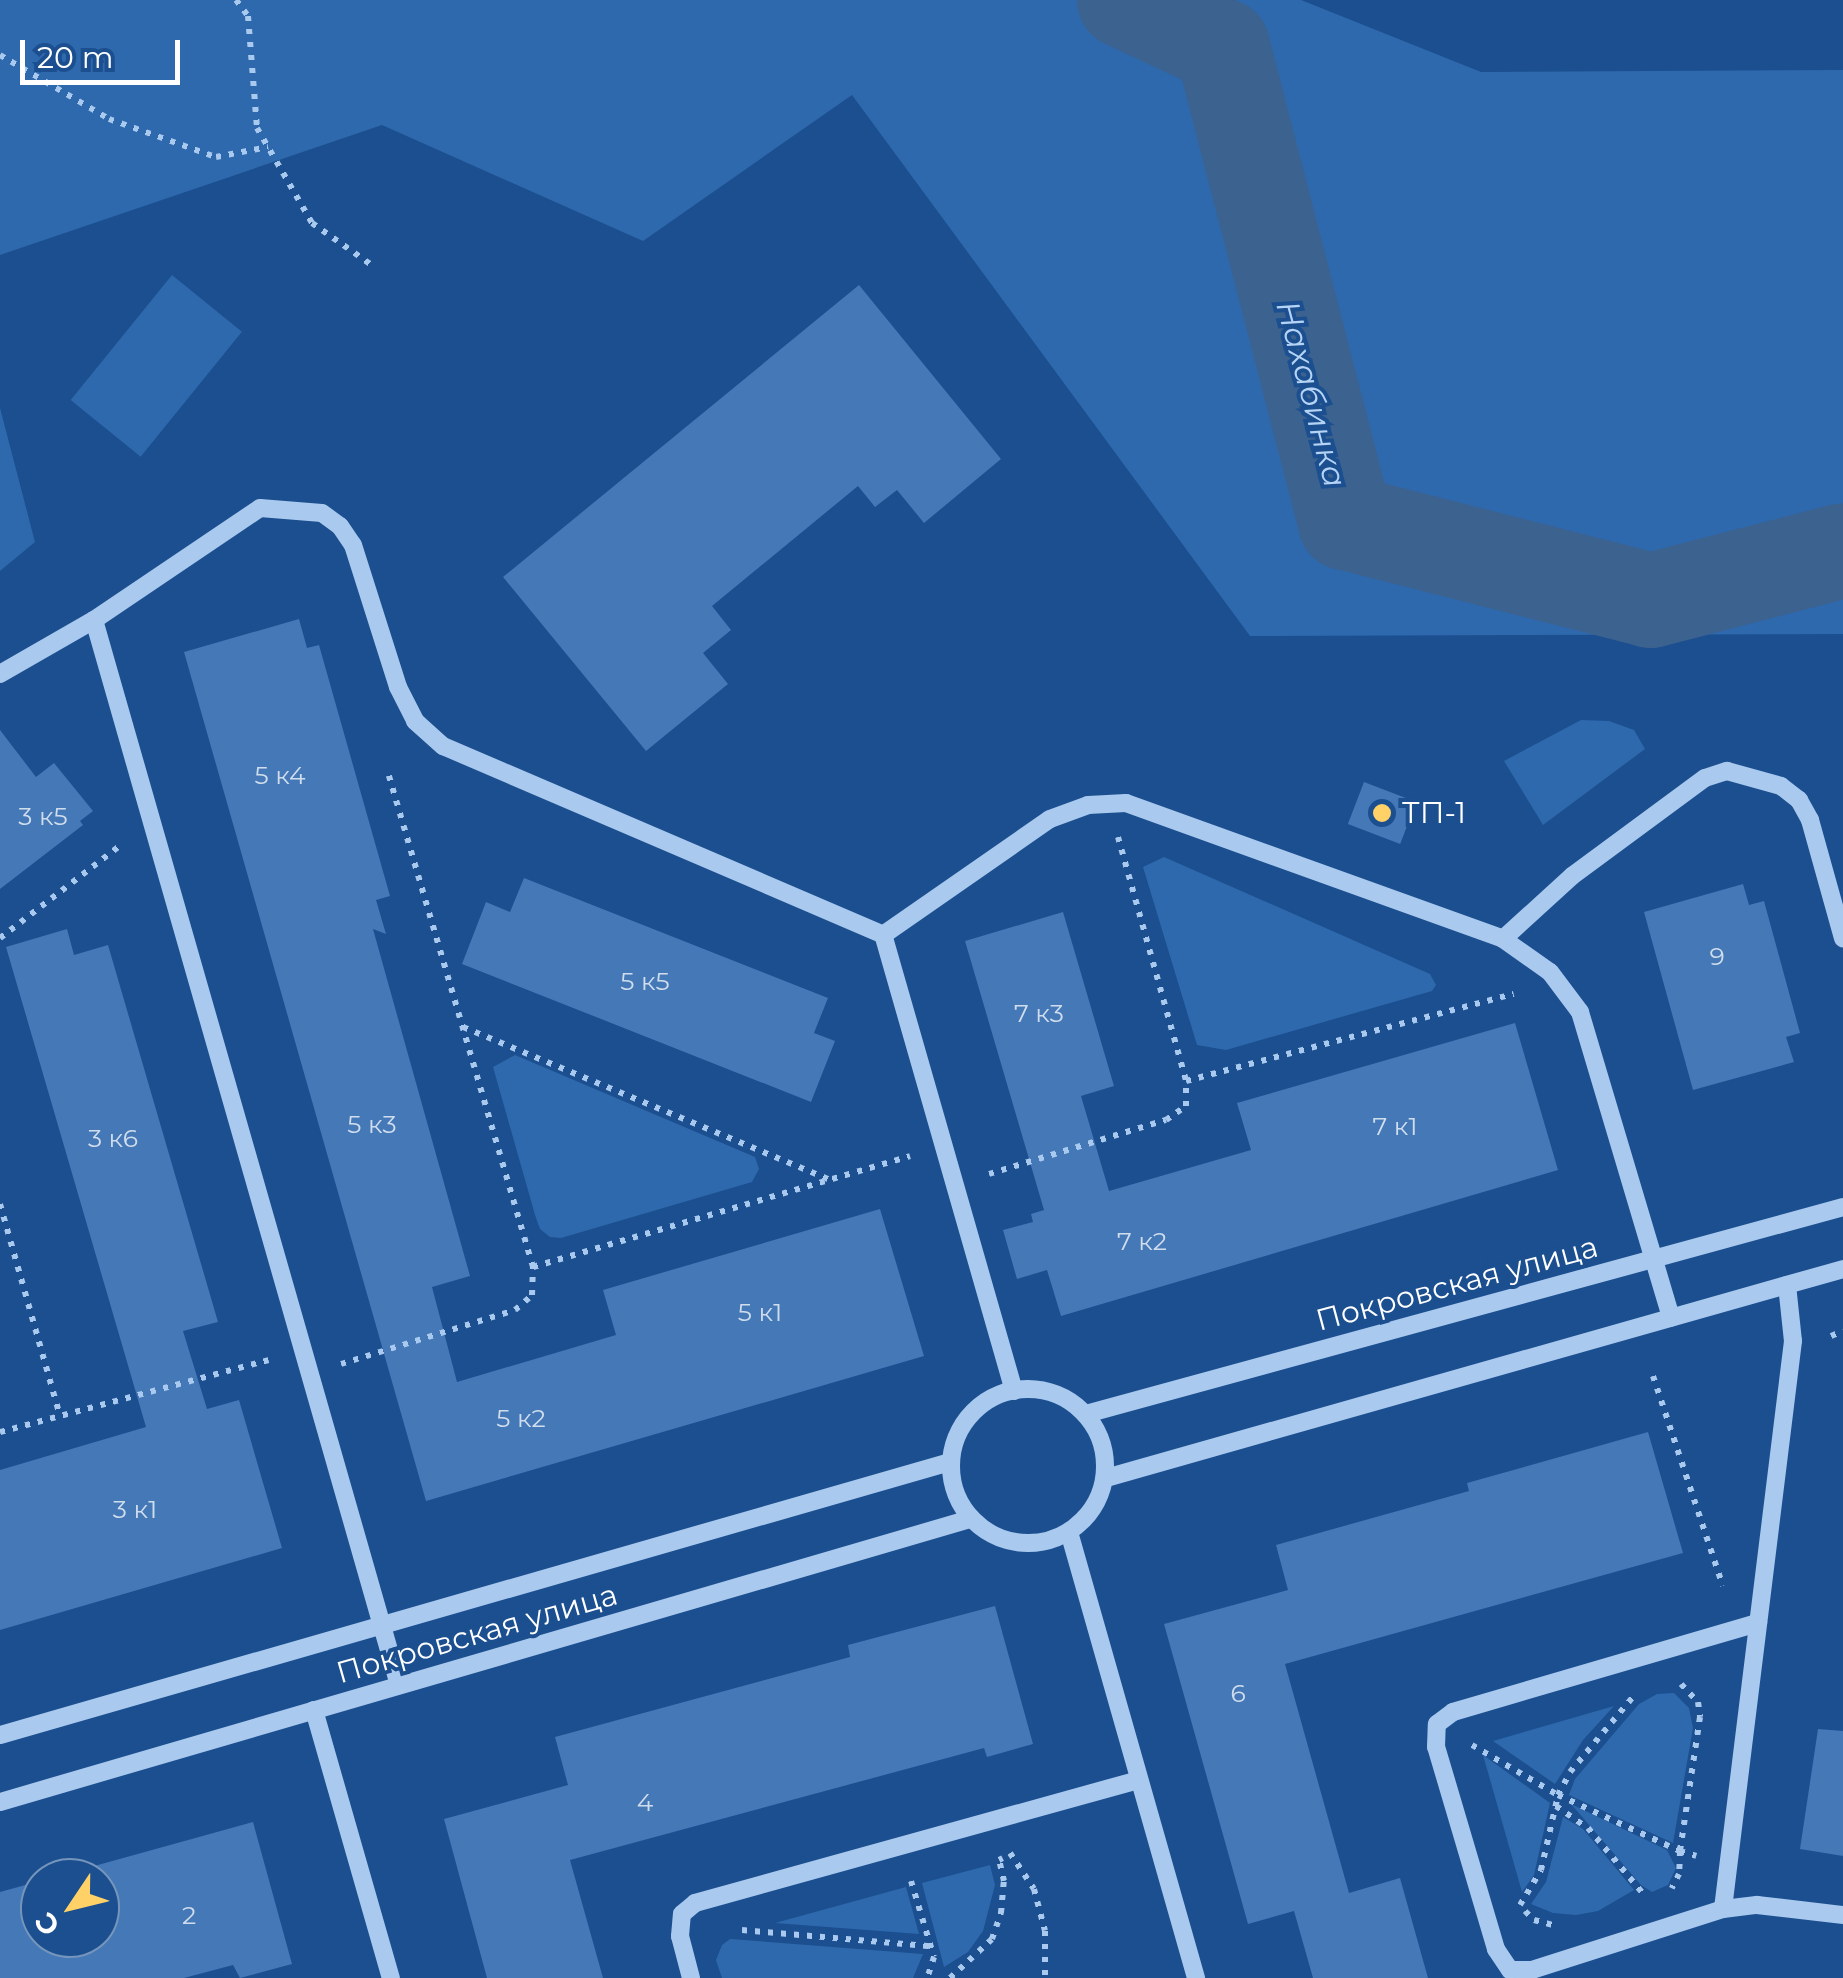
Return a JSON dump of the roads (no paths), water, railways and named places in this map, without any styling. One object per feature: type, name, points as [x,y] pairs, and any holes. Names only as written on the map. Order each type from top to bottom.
[{"type":"street","points":[[0,674],[94,620],[260,508],[322,513],[340,526],[353,545],[398,687],[415,721],[443,746],[883,935]]},
{"type":"street","points":[[94,620],[399,1685]]},
{"type":"street","points":[[1503,939],[1572,876],[1705,778],[1726,771],[1781,786],[1799,800],[1810,820],[1843,938]]},
{"type":"street","points":[[883,935],[1050,820],[1088,805],[1126,803],[1503,939],[1550,972],[1580,1012],[1670,1318]]},
{"type":"street","points":[[883,935],[1014,1391]]},
{"type":"street","name":"Покровская улица","points":[[1086,1414],[1843,1207]]},
{"type":"street","points":[[1106,1478],[1843,1270]]},
{"type":"street","points":[[1723,1909],[1793,1341],[1787,1285]]},
{"type":"street","points":[[1032,1388],[1062,1396],[1086,1414],[1104,1444],[1106,1478],[1096,1505],[1069,1532],[1053,1541],[1023,1545],[994,1536],[970,1519],[955,1492],[950,1462],[958,1433],[976,1408],[1002,1393],[1032,1388]]},
{"type":"street","name":"Покровская улица","points":[[0,1735],[950,1462]]},
{"type":"street","name":"Покровская улица","points":[[0,1802],[970,1519]]},
{"type":"street","points":[[1069,1532],[1196,1978]]},
{"type":"street","points":[[1758,1623],[1453,1712],[1437,1724],[1436,1746],[1496,1949],[1510,1970],[1532,1970],[1723,1909],[1757,1904],[1843,1916]]},
{"type":"street","points":[[314,1710],[391,1978]]},
{"type":"street","points":[[692,1978],[680,1936],[682,1914],[696,1903],[1139,1780]]},
{"type":"waterway","name":"Нахабинка","points":[[1124,0],[1222,46],[1345,522],[1650,600],[1843,550]]},
{"type":"place","name":"ТП-1","points":[[1382,813]]}]
